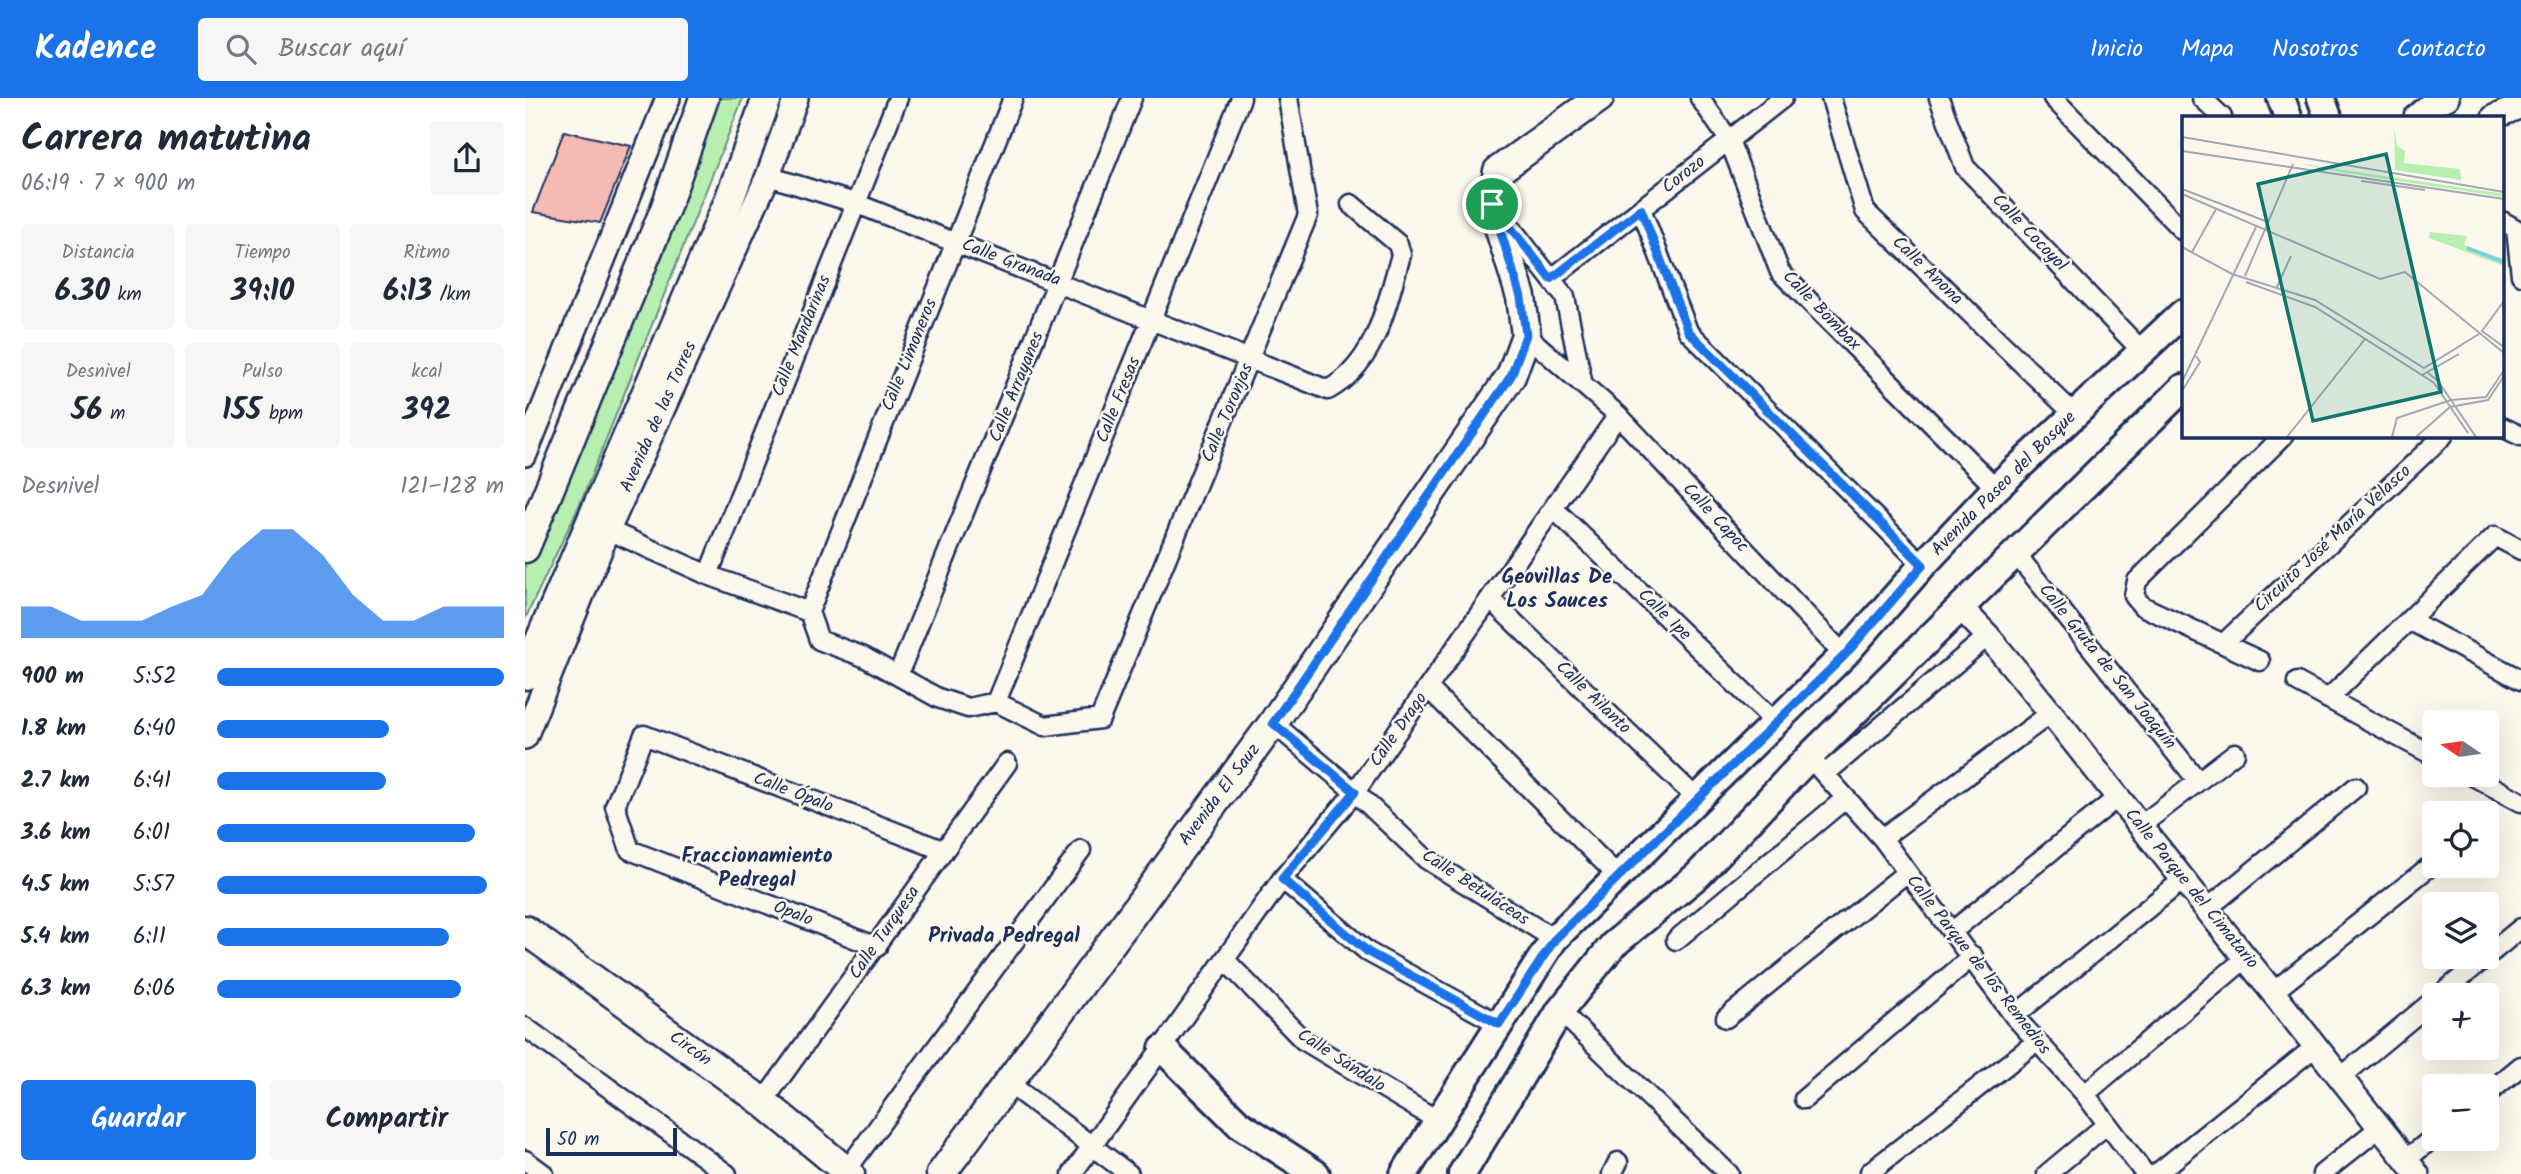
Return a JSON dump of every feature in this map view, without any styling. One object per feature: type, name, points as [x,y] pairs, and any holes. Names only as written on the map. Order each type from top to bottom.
[{"type":"main road","points":[[525,548],[666,209],[704,98]]},
{"type":"main road","name":"Avenida de las Torres","points":[[525,675],[728,203],[767,98]]},
{"type":"main road","name":"Avenida El Sauz","points":[[941,1174],[1273,723],[1511,376],[1526,335],[1521,297],[1492,204],[1498,171],[1599,98]]},
{"type":"main road","points":[[2281,98],[2288,116]]},
{"type":"main road","points":[[2321,98],[2328,116]]},
{"type":"main road","name":"Avenida Paseo del Bosque","points":[[1404,1174],[1555,939],[1617,875],[1844,656],[1923,565],[1996,488],[2182,314]]},
{"type":"main road","points":[[1462,1174],[1560,1011],[1613,946],[1698,875],[1817,765],[1961,608],[2182,389]]},
{"type":"main road","name":"Circón","points":[[528,927],[763,1102],[847,1173]]},
{"type":"main road","points":[[1163,1049],[1239,1124],[1316,1174]]},
{"type":"street","points":[[525,454],[668,98]]},
{"type":"street","name":"Avenida de las Torres","points":[[525,737],[608,530],[768,176],[796,98]]},
{"type":"street","name":"Calle Mandarinas","points":[[708,575],[898,98]]},
{"type":"street","name":"Calle Limoneros","points":[[809,612],[1013,98]]},
{"type":"street","name":"Calle Arrayanes","points":[[898,674],[1060,282],[1132,98]]},
{"type":"street","name":"Calle Fresas","points":[[996,702],[1241,98]]},
{"type":"street","name":"Calle Toronjas","points":[[996,702],[1045,726],[1100,719],[1251,359],[1308,215],[1288,98]]},
{"type":"street","name":"Calle Bombax","points":[[1700,98],[1729,140],[1780,272],[1996,488]]},
{"type":"street","name":"Corozo","points":[[1551,279],[1783,98]]},
{"type":"street","name":"Calle Anona","points":[[1831,98],[1865,211],[2074,414]]},
{"type":"street","name":"Calle Cocoyol","points":[[1939,98],[1965,167],[2143,352]]},
{"type":"street","points":[[2053,98],[2182,230]]},
{"type":"street","points":[[2202,98],[2221,116]]},
{"type":"street","points":[[2417,116],[2431,104],[2447,98]]},
{"type":"street","points":[[2496,116],[2521,106]]},
{"type":"street","name":"Calle Granada","points":[[768,176],[855,203],[1328,390],[1346,380],[1373,346],[1401,255],[1398,244],[1351,204]]},
{"type":"street","points":[[1492,204],[1566,297],[1583,385]]},
{"type":"street","points":[[1641,209],[1688,331],[1923,565]]},
{"type":"street","points":[[2504,222],[2516,229],[2521,275]]},
{"type":"street","name":"Calle Capoc","points":[[1526,335],[1618,415],[1844,656]]},
{"type":"street","name":"Calle Drago","points":[[1072,1174],[1282,879],[1355,792],[1618,415]]},
{"type":"street","points":[[2504,428],[2521,436]]},
{"type":"street","points":[[2260,661],[2142,606],[2134,596],[2137,581],[2281,438]]},
{"type":"street","name":"Circuito José María Velasco","points":[[2224,643],[2441,438]]},
{"type":"street","name":"Calle Ipe","points":[[1553,508],[1775,722]]},
{"type":"street","points":[[608,530],[708,575],[809,612],[819,640],[898,674],[938,698],[968,708],[996,702]]},
{"type":"street","points":[[2328,699],[2495,536],[2521,550]]},
{"type":"street","name":"Calle Gruta de San Joaquín","points":[[2016,554],[2199,781]]},
{"type":"street","name":"Calle Ailanto","points":[[1490,599],[1696,798]]},
{"type":"street","name":"Calle Parque del Cimatario","points":[[1961,608],[1988,636],[2051,713],[2412,1167]]},
{"type":"street","points":[[2409,620],[2521,680]]},
{"type":"street","points":[[1817,765],[1988,636]]},
{"type":"street","points":[[2297,682],[2422,750]]},
{"type":"street","points":[[1428,688],[1617,875]]},
{"type":"street","points":[[1882,838],[2051,713]]},
{"type":"street","name":"Calle Betuláceas","points":[[1273,723],[1355,792],[1426,859],[1555,939]]},
{"type":"street","name":"Calle Ópalo","points":[[644,735],[942,850]]},
{"type":"street","name":"Opalo","points":[[644,735],[615,806],[630,850],[877,947]]},
{"type":"street","points":[[2140,826],[2235,753]]},
{"type":"street","name":"Calle Turquesa","points":[[763,1102],[1007,763]]},
{"type":"street","name":"Calle Parque de los Remedios","points":[[1817,765],[1882,838],[1906,873],[1954,930],[2014,1016],[2085,1094],[2145,1174]]},
{"type":"street","points":[[2208,908],[2356,787]]},
{"type":"street","points":[[2495,788],[2521,802]]},
{"type":"street","points":[[1954,930],[2118,797]]},
{"type":"street","points":[[1676,940],[1846,798]]},
{"type":"street","points":[[847,1173],[1081,850]]},
{"type":"street","points":[[1726,1018],[1906,873]]},
{"type":"street","points":[[2273,992],[2422,873]]},
{"type":"street","points":[[1282,879],[1368,952],[1499,1024]]},
{"type":"street","points":[[2014,1016],[2184,879]]},
{"type":"street","points":[[2499,946],[2521,928]]},
{"type":"street","points":[[1804,1099],[1973,956]]},
{"type":"street","points":[[2085,1094],[2246,958]]},
{"type":"street","name":"Calle Sándalo","points":[[1225,960],[1303,1040],[1437,1121]]},
{"type":"street","points":[[2455,983],[2472,969]]},
{"type":"street","points":[[2340,1077],[2422,1010]]},
{"type":"street","points":[[1560,1011],[1729,1174]]},
{"type":"street","points":[[525,1027],[721,1173]]},
{"type":"street","points":[[1870,1172],[2036,1042]]},
{"type":"street","points":[[2156,1174],[2315,1047]]},
{"type":"street","points":[[2499,1084],[2521,1066]]},
{"type":"street","points":[[1007,1082],[1129,1174]]},
{"type":"street","points":[[2047,1174],[2106,1125]]},
{"type":"street","points":[[2322,1174],[2379,1128]]},
{"type":"street","points":[[2412,1167],[2424,1151]]},
{"type":"street","points":[[525,1160],[544,1174]]},
{"type":"green space","points":[[714,98],[743,98],[580,504],[525,619],[525,564],[552,488]]},
{"type":"building","points":[[564,131],[631,146],[600,223],[533,212]]},
{"type":"district","name":"Geovillas De Los Sauces","points":[[1557,589]]},
{"type":"district","name":"Fraccionamiento Pedregal","points":[[757,868]]},
{"type":"district","name":"Privada Pedregal","points":[[1004,936]]},
{"type":"route","points":[[1492,204],[1551,279],[1641,209],[1688,331],[1923,565],[1844,656],[1617,875],[1555,939],[1499,1024],[1368,952],[1282,879],[1355,792],[1273,723],[1511,376],[1526,335],[1521,297],[1492,204]]}]
